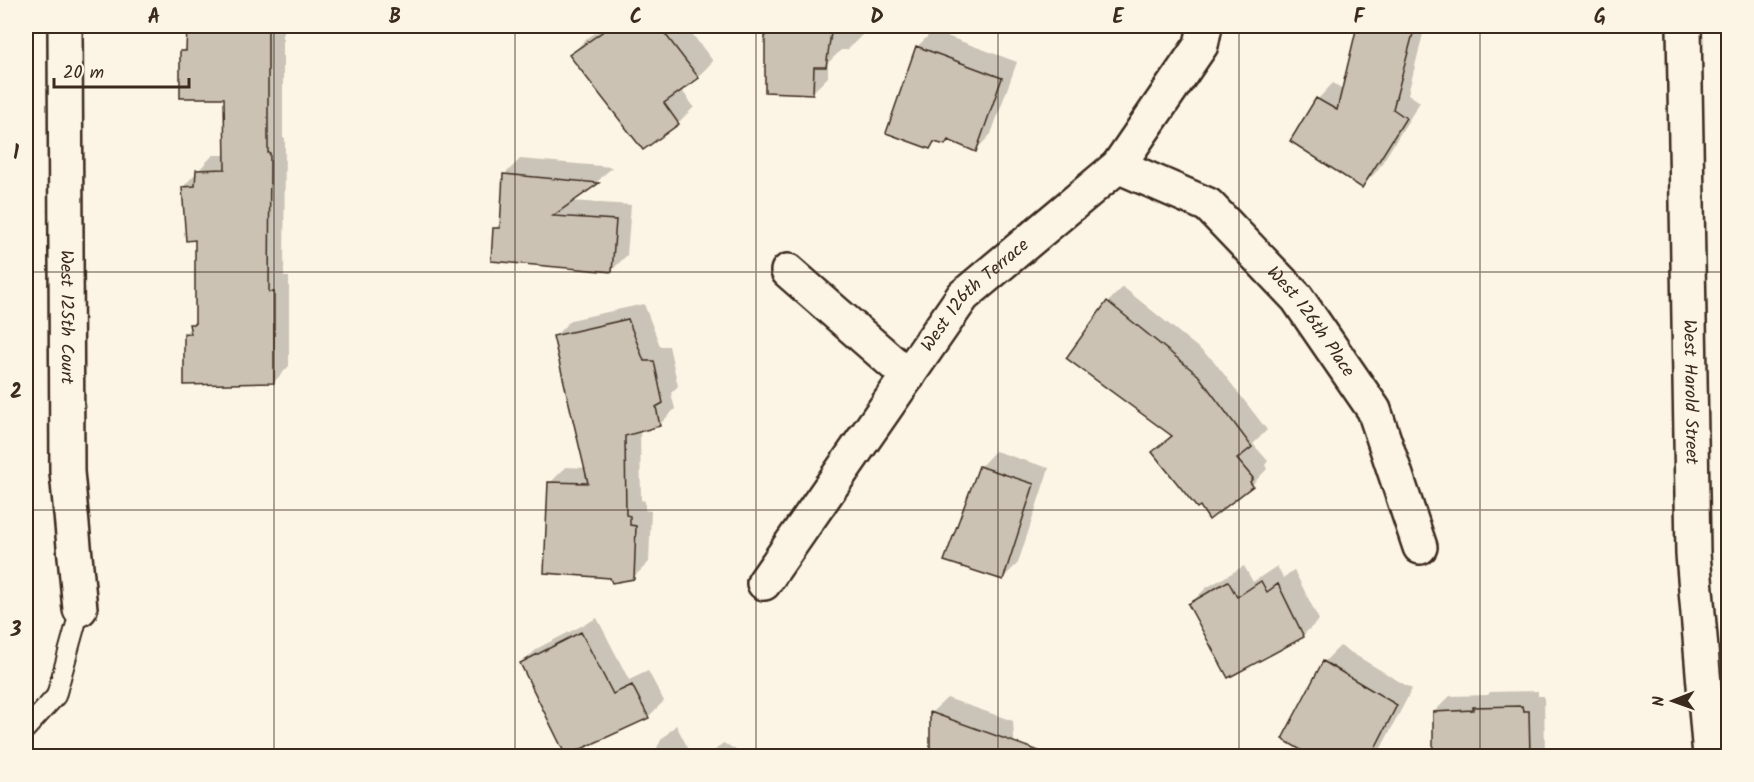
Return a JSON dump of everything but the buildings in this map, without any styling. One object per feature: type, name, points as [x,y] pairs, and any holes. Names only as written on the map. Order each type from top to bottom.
[{"type":"street","name":"West 125th Court","points":[[65,26],[67,472],[80,609]]},
{"type":"street","name":"West 126th Terrace","points":[[764,584],[963,296],[1118,166],[1201,45],[1205,26]]},
{"type":"street","name":"West Harold Street","points":[[1684,26],[1693,554],[1710,756]]},
{"type":"street","name":"West 126th Place","points":[[1118,166],[1208,206],[1297,298],[1374,410],[1420,547]]},
{"type":"street","points":[[788,271],[908,376]]},
{"type":"lane","points":[[26,729],[56,696],[80,609]]}]
